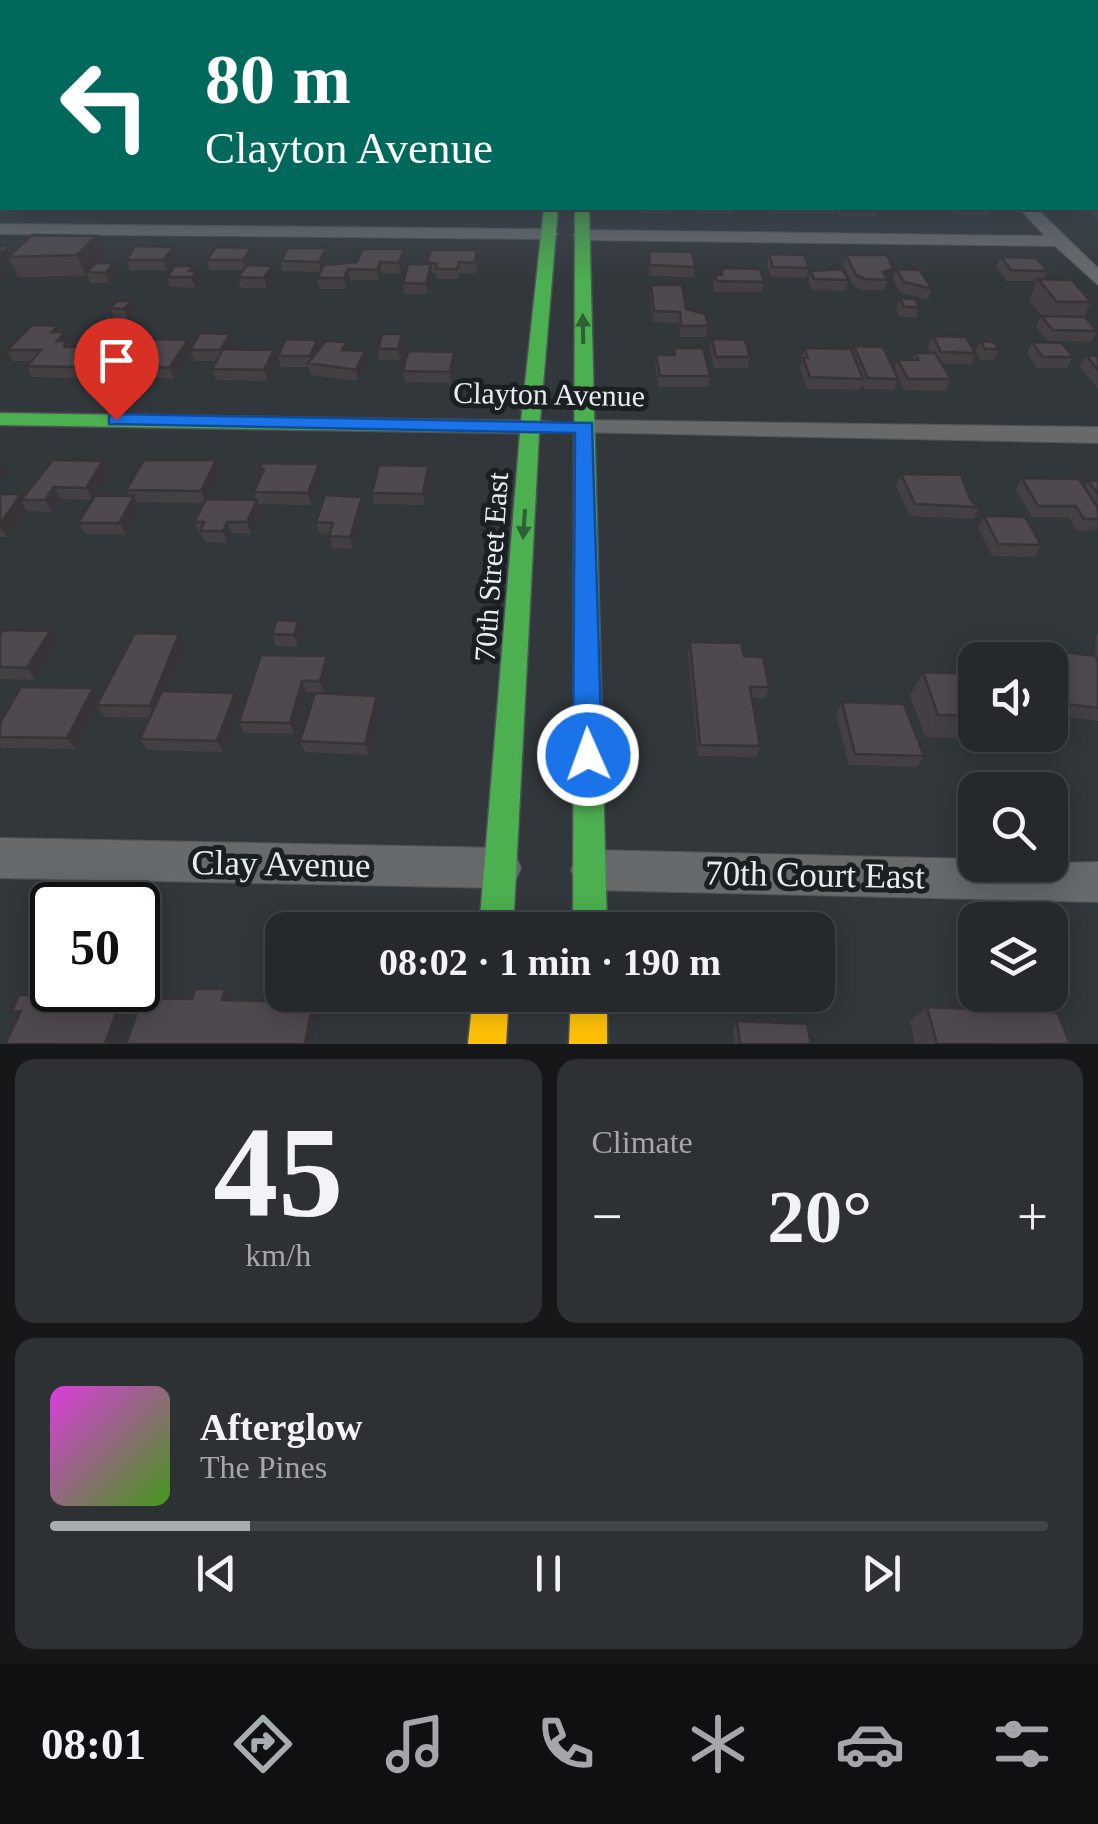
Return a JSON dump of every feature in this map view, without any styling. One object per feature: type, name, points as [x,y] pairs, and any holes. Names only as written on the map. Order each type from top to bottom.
[{"type":"main road","name":"70th Street East","points":[[498,912],[530,426],[551,210]]},
{"type":"main road","points":[[582,210],[584,640],[590,912]]},
{"type":"main road","name":"Clayton Avenue","points":[[0,419],[585,427]]},
{"type":"main road","points":[[487,1044],[490,1012]]},
{"type":"main road","points":[[588,1044],[589,1012]]},
{"type":"street","points":[[1029,210],[1098,279]]},
{"type":"street","points":[[0,229],[548,234]]},
{"type":"street","points":[[582,234],[1062,242]]},
{"type":"street","name":"Clayton Avenue","points":[[585,427],[1098,435]]},
{"type":"street","name":"Clay Avenue","points":[[0,858],[502,868]]},
{"type":"street","name":"70th Court East","points":[[591,870],[1098,882]]},
{"type":"building","points":[[32,235],[96,236],[77,255],[8,257]]},
{"type":"building","points":[[135,246],[174,247],[163,260],[126,260]]},
{"type":"building","points":[[216,247],[251,248],[243,260],[207,260]]},
{"type":"building","points":[[288,248],[326,248],[319,262],[281,261]]},
{"type":"building","points":[[362,249],[404,249],[399,263],[380,262],[377,270],[348,269],[344,278],[317,278],[324,265],[357,262]]},
{"type":"building","points":[[431,250],[477,250],[475,263],[459,262],[457,269],[436,269],[437,264],[427,262]]},
{"type":"building","points":[[649,251],[692,252],[695,267],[650,265]]},
{"type":"building","points":[[769,254],[804,255],[809,268],[773,267]]},
{"type":"building","points":[[846,255],[887,255],[893,269],[883,272],[888,280],[865,279],[856,275]]},
{"type":"building","points":[[1001,257],[1036,258],[1048,271],[1011,270]]},
{"type":"building","points":[[96,263],[114,263],[105,273],[87,272]]},
{"type":"building","points":[[408,264],[431,264],[426,284],[403,283]]},
{"type":"building","points":[[247,265],[272,266],[264,278],[238,277]]},
{"type":"building","points":[[175,266],[193,266],[189,271],[197,271],[192,277],[167,277]]},
{"type":"building","points":[[722,268],[760,269],[764,282],[717,281],[714,274],[722,275]]},
{"type":"building","points":[[842,269],[848,280],[814,279],[811,271]]},
{"type":"building","points":[[896,269],[920,270],[932,289],[904,282]]},
{"type":"building","points":[[1038,279],[1072,280],[1091,302],[1057,302]]},
{"type":"building","points":[[651,285],[682,285],[686,309],[705,314],[708,326],[681,326],[680,312],[654,311]]},
{"type":"building","points":[[900,298],[915,299],[919,307],[904,307]]},
{"type":"building","points":[[117,301],[131,301],[124,309],[110,308]]},
{"type":"building","points":[[1041,316],[1085,317],[1097,331],[1053,330]]},
{"type":"building","points":[[32,325],[58,326],[52,332],[65,332],[57,341],[66,341],[64,347],[91,347],[75,367],[27,366],[41,350],[7,350]]},
{"type":"building","points":[[200,333],[230,334],[220,350],[190,350]]},
{"type":"building","points":[[382,334],[402,334],[398,349],[378,349]]},
{"type":"building","points":[[111,335],[133,335],[124,349],[100,350]]},
{"type":"building","points":[[933,336],[966,337],[975,353],[941,352]]},
{"type":"building","points":[[146,339],[188,340],[169,368],[115,363],[124,349],[138,350]]},
{"type":"building","points":[[286,339],[317,340],[310,356],[278,356]]},
{"type":"building","points":[[712,339],[745,340],[750,357],[716,357]]},
{"type":"building","points":[[326,341],[347,342],[342,350],[365,351],[356,370],[308,363]]},
{"type":"building","points":[[980,341],[994,342],[999,349],[985,349]]},
{"type":"building","points":[[1032,342],[1062,343],[1073,357],[1043,357]]},
{"type":"building","points":[[854,346],[883,347],[898,379],[868,378]]},
{"type":"building","points":[[674,348],[703,348],[710,376],[660,376],[656,355],[675,355]]},
{"type":"building","points":[[804,348],[851,349],[863,379],[810,377],[803,358],[808,358]]},
{"type":"building","points":[[223,349],[274,350],[264,370],[212,369]]},
{"type":"building","points":[[408,351],[454,352],[450,372],[403,371]]},
{"type":"building","points":[[915,353],[935,353],[951,379],[908,379],[898,360],[919,360]]},
{"type":"building","points":[[1086,355],[1098,356],[1098,370]]},
{"type":"building","points":[[53,460],[103,461],[86,488],[54,487],[45,500],[21,500]]},
{"type":"building","points":[[144,460],[216,460],[201,491],[126,490]]},
{"type":"building","points":[[262,463],[319,464],[308,493],[254,492],[264,469],[260,469]]},
{"type":"building","points":[[379,465],[428,466],[423,494],[372,493]]},
{"type":"building","points":[[901,474],[961,475],[971,501],[979,507],[915,504]]},
{"type":"building","points":[[1022,478],[1079,479],[1098,508],[1098,519],[1084,519],[1076,506],[1038,506]]},
{"type":"building","points":[[1088,481],[1098,481],[1098,494]]},
{"type":"building","points":[[0,494],[21,494],[0,524]]},
{"type":"building","points":[[325,495],[362,497],[350,537],[329,536],[333,523],[316,522]]},
{"type":"building","points":[[95,496],[134,496],[119,523],[78,523]]},
{"type":"building","points":[[206,499],[257,500],[247,522],[227,522],[223,531],[200,531],[204,522],[194,522]]},
{"type":"building","points":[[984,516],[1025,517],[1041,545],[998,544]]},
{"type":"building","points":[[277,620],[298,621],[294,635],[272,634]]},
{"type":"building","points":[[3,630],[50,631],[27,668],[0,667]]},
{"type":"building","points":[[135,633],[179,634],[150,706],[97,705]]},
{"type":"building","points":[[690,642],[741,643],[744,656],[763,657],[769,687],[750,687],[760,746],[700,745]]},
{"type":"building","points":[[1068,652],[1095,656],[1098,708],[1068,704]]},
{"type":"building","points":[[261,655],[327,656],[320,681],[302,681],[290,723],[239,722]]},
{"type":"building","points":[[923,672],[958,673],[958,716],[938,715]]},
{"type":"building","points":[[21,687],[93,688],[67,738],[0,737],[0,723]]},
{"type":"building","points":[[162,691],[235,693],[217,741],[140,739]]},
{"type":"building","points":[[315,693],[377,696],[365,744],[300,741]]},
{"type":"building","points":[[842,702],[904,704],[924,756],[855,754]]},
{"type":"building","points":[[195,989],[225,989],[222,1000],[265,1001],[265,1012],[311,1012],[305,1044],[126,1044],[137,1012],[160,1012],[160,998],[192,999]]},
{"type":"building","points":[[19,995],[30,995],[30,1012],[117,1012],[105,1044],[5,1044],[21,1011],[12,1011]]},
{"type":"building","points":[[927,1007],[958,1008],[958,1012],[1058,1013],[1070,1044],[937,1044]]},
{"type":"building","points":[[737,1021],[807,1024],[811,1044],[740,1044]]},
{"type":"traffic: fast","points":[[497,912],[530,426],[551,210]]},
{"type":"traffic: fast","points":[[582,210],[590,912]]},
{"type":"traffic: fast","points":[[0,419],[552,427]]},
{"type":"traffic: slow","points":[[487,1044],[490,1012]]},
{"type":"traffic: slow","points":[[588,1044],[589,1012]]},
{"type":"route","points":[[116,420],[585,427],[588,755]]}]
